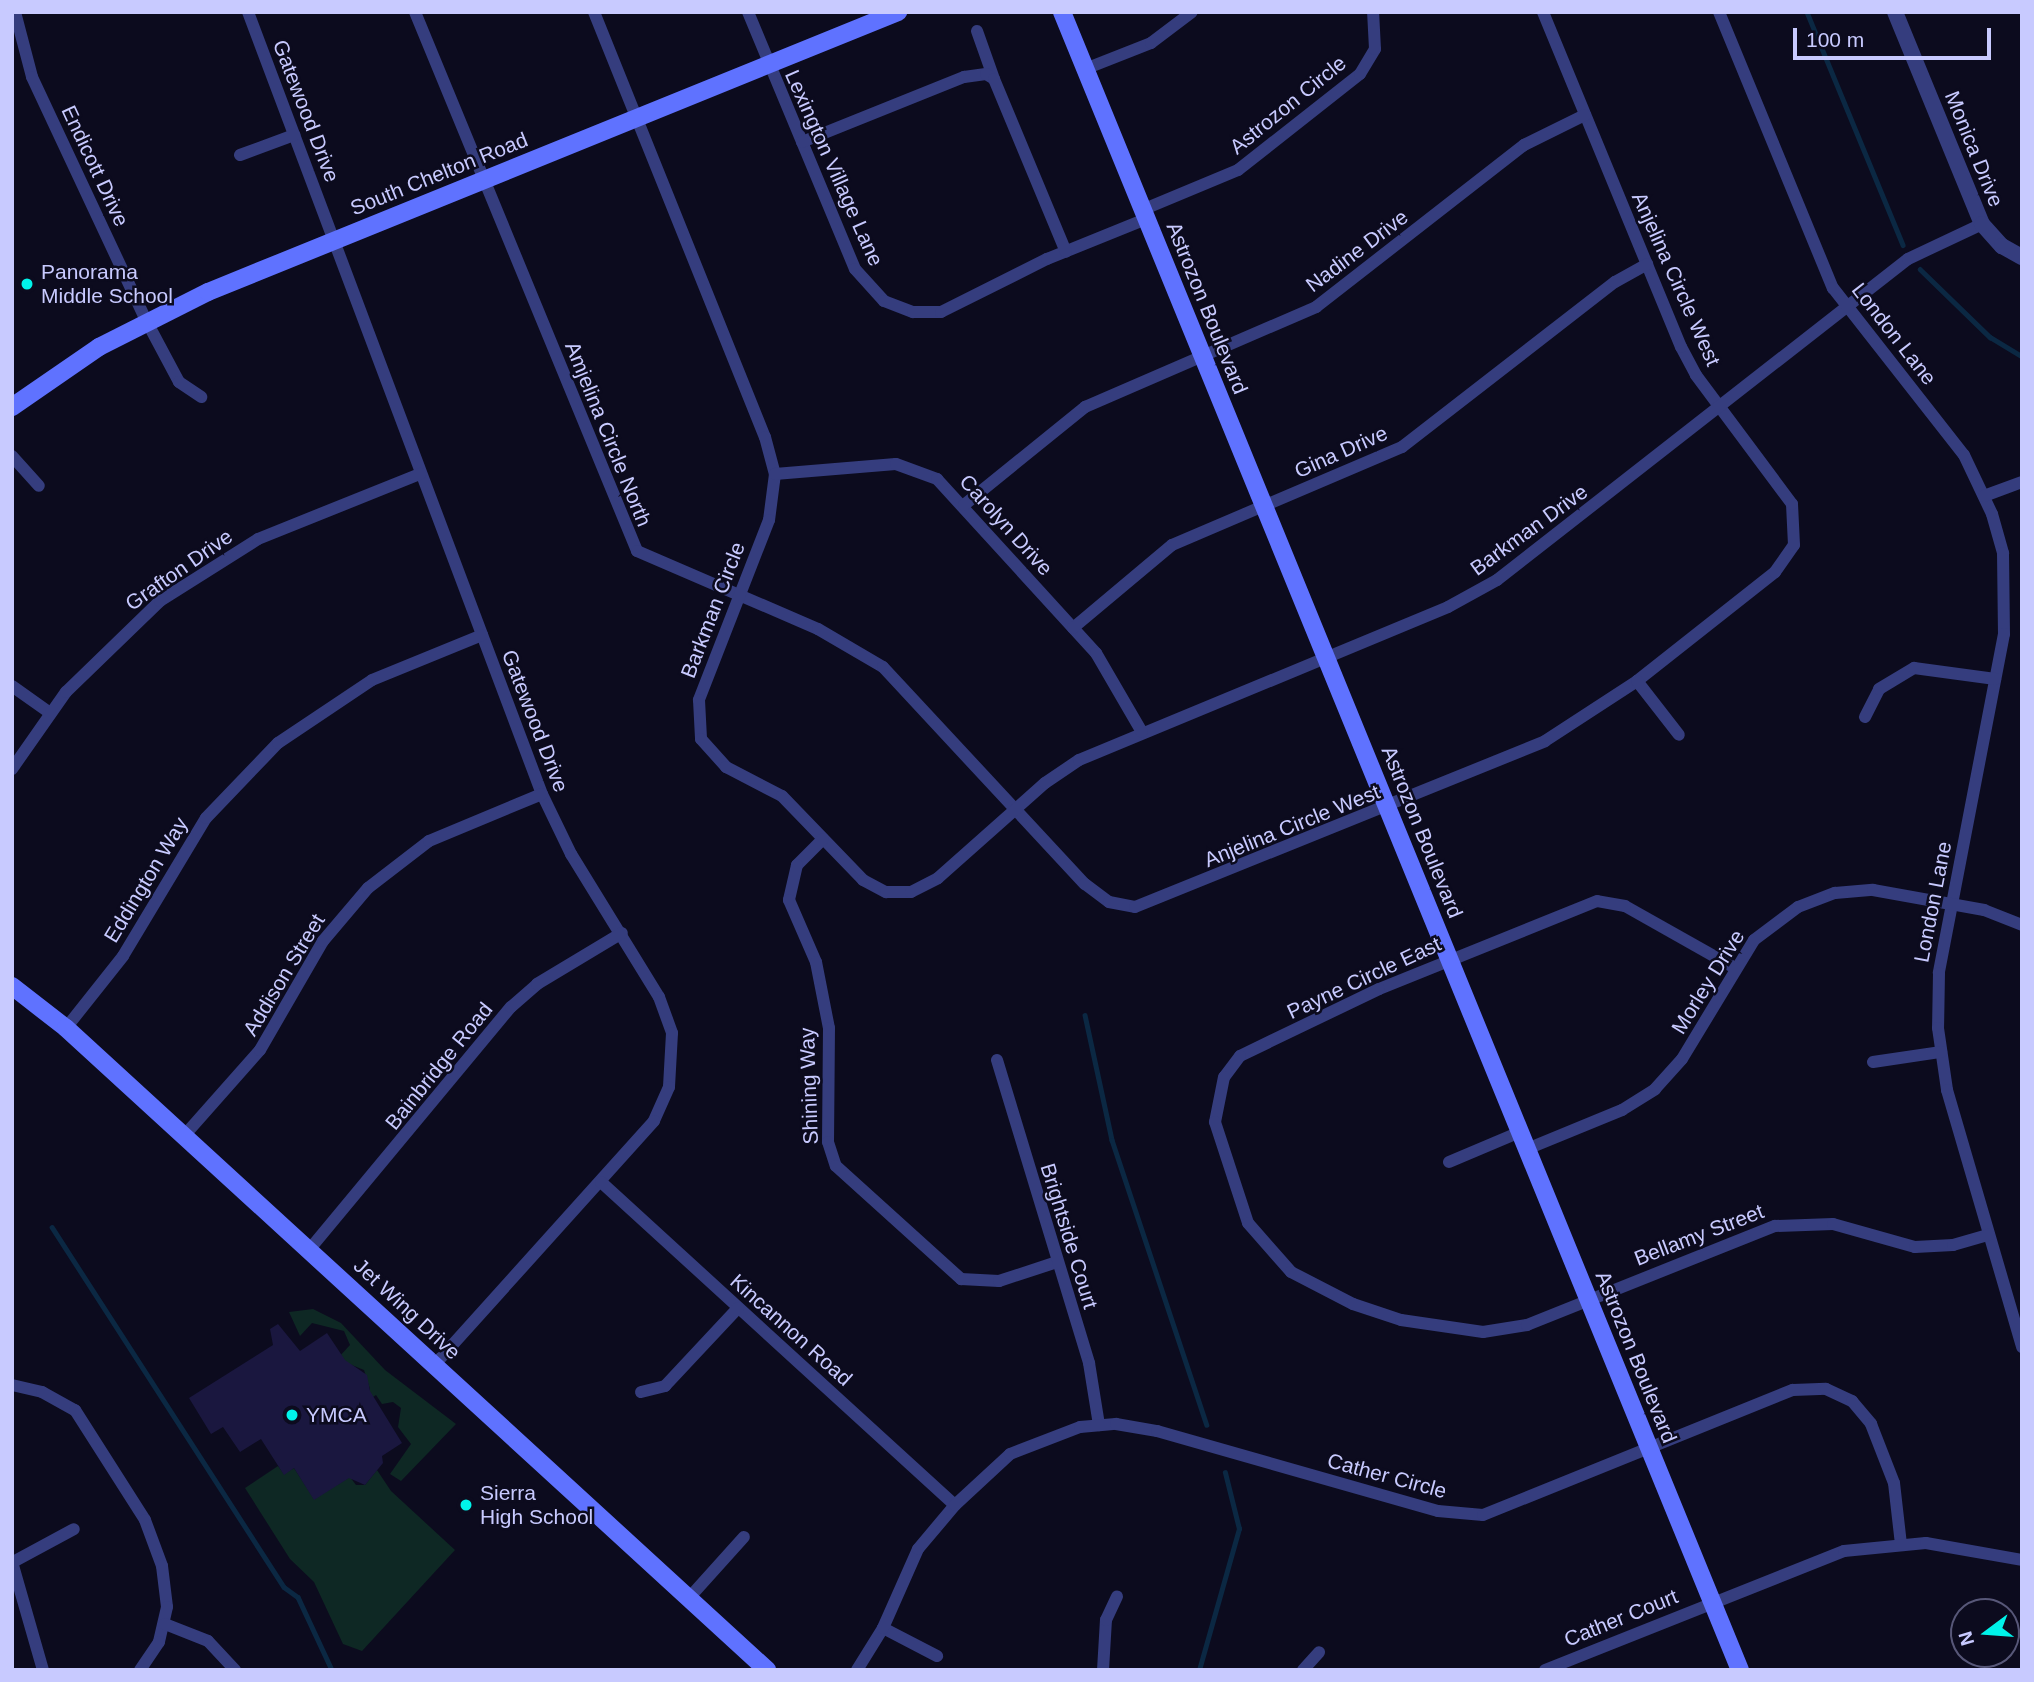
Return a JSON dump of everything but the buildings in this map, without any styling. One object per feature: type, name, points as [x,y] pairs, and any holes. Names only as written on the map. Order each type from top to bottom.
[{"type":"main road","name":"South Chelton Road","points":[[12,407],[147,322],[484,180],[898,12]]},
{"type":"main road","name":"Astrozon Boulevard","points":[[1062,12],[1740,1670]]},
{"type":"main road","name":"Jet Wing Drive","points":[[12,986],[66,1028],[767,1670]]},
{"type":"street","name":"Endicott Drive","points":[[15,12],[32,77],[147,322],[179,382],[201,397]]},
{"type":"street","name":"Gatewood Drive","points":[[248,12],[542,794],[571,854],[622,933],[666,1013],[673,1069],[654,1121],[434,1365]]},
{"type":"street","name":"Amjelina Circle North","points":[[415,12],[637,551],[818,629],[883,667],[1017,810]]},
{"type":"street","name":"Barkman Circle","points":[[594,12],[765,437],[775,474],[769,520],[699,700],[701,739],[726,767],[782,796],[874,888],[911,892],[937,878],[1017,810]]},
{"type":"street","name":"Lexington Village Lane","points":[[748,12],[768,66],[855,269],[874,293],[899,308],[941,312],[1144,215]]},
{"type":"street","points":[[1085,69],[1151,43],[1192,12]]},
{"type":"street","name":"Astrozon Circle","points":[[1144,215],[1238,170],[1360,74],[1375,49],[1373,12]]},
{"type":"street","name":"Anjelina Circle West","points":[[1017,810],[1096,895],[1135,907],[1525,751],[1637,681],[1775,572],[1794,545],[1792,504],[1688,361],[1543,12]]},
{"type":"street","name":"London Lane","points":[[1719,12],[1826,273],[1847,308],[1949,434],[1984,496],[2006,576],[1996,679],[1939,973],[1941,1052],[1989,1235],[2022,1347]]},
{"type":"street","name":"Monica Drive","points":[[1895,12],[1982,224]]},
{"type":"street","points":[[977,31],[994,79],[1066,252]]},
{"type":"street","points":[[802,142],[964,77],[994,79]]},
{"type":"street","name":"Nadine Drive","points":[[964,505],[1064,420],[1201,355],[1323,303],[1524,145],[1585,115]]},
{"type":"street","points":[[240,155],[295,135]]},
{"type":"street","points":[[1982,224],[2002,246],[2022,257]]},
{"type":"street","name":"Barkman Drive","points":[[1017,810],[1066,768],[1142,732],[1326,658],[1497,580],[1922,250],[1982,224]]},
{"type":"street","name":"Gina Drive","points":[[1073,628],[1156,555],[1402,447],[1615,282],[1647,264]]},
{"type":"street","points":[[12,456],[39,486]]},
{"type":"street","name":"Carolyn Drive","points":[[775,474],[896,464],[924,471],[964,505],[1115,678],[1142,732]]},
{"type":"street","name":"Grafton Drive","points":[[12,769],[50,713],[113,643],[206,569],[282,527],[420,474]]},
{"type":"street","points":[[1984,496],[2022,482]]},
{"type":"street","name":"Eddington Way","points":[[66,1028],[123,956],[198,829],[278,743],[372,680],[482,635]]},
{"type":"street","points":[[1866,717],[1879,689],[1914,668],[1996,679]]},
{"type":"street","points":[[1637,681],[1679,735]]},
{"type":"street","points":[[12,686],[50,713]]},
{"type":"street","name":"Addison Street","points":[[183,1137],[260,1050],[323,941],[368,888],[429,841],[542,794]]},
{"type":"street","name":"Shining Way","points":[[823,839],[797,865],[789,900],[816,962],[829,1028],[828,1142],[836,1166],[961,1279],[999,1280],[1057,1262]]},
{"type":"street","name":"Morley Drive","points":[[1527,1149],[1622,1110],[1655,1090],[1682,1059],[1735,968],[1766,928],[1798,907],[1835,893],[1873,890],[1952,904],[2022,925]]},
{"type":"street","name":"Payne Circle East","points":[[1218,1093],[1240,1056],[1449,959],[1597,901],[1625,906],[1735,968]]},
{"type":"street","name":"Bainbridge Road","points":[[309,1250],[511,1007],[537,985],[622,933]]},
{"type":"street","points":[[1873,1062],[1941,1052]]},
{"type":"street","name":"Brightside Court","points":[[997,1060],[1091,1372],[1099,1425]]},
{"type":"street","name":"Bellamy Street","points":[[1218,1093],[1215,1122],[1241,1209],[1268,1251],[1308,1282],[1383,1316],[1483,1332],[1527,1325],[1756,1231],[1795,1222],[1833,1224],[1915,1247],[1953,1245],[1989,1235]]},
{"type":"street","points":[[1449,1162],[1520,1132]]},
{"type":"street","name":"Kincannon Road","points":[[601,1182],[955,1506]]},
{"type":"street","points":[[641,1392],[665,1386],[738,1308]]},
{"type":"street","points":[[12,1385],[68,1405],[105,1452],[156,1545],[166,1587],[165,1624],[140,1670]]},
{"type":"street","name":"Cather Circle","points":[[857,1670],[883,1628],[918,1549],[995,1464],[1025,1445],[1099,1425],[1157,1431],[1469,1515],[1513,1507],[1793,1390],[1826,1389],[1852,1401],[1871,1424],[1894,1483],[1901,1544]]},
{"type":"street","points":[[43,1670],[12,1562],[74,1529]]},
{"type":"street","points":[[689,1598],[744,1537]]},
{"type":"street","name":"Cather Court","points":[[1545,1670],[1809,1562],[1901,1544],[1979,1548],[2022,1560]]},
{"type":"street","points":[[1103,1670],[1106,1620],[1116,1596]]},
{"type":"street","points":[[165,1624],[208,1641],[235,1670]]},
{"type":"street","points":[[883,1628],[937,1656]]},
{"type":"street","points":[[1303,1670],[1318,1652]]},
{"type":"green space","points":[[313,1309],[341,1323],[385,1370],[456,1424],[401,1481],[390,1474],[411,1444],[398,1427],[401,1408],[393,1402],[382,1404],[376,1395],[364,1403],[370,1389],[364,1370],[337,1359],[350,1345],[344,1331],[312,1323],[300,1336],[289,1312]]},
{"type":"green space","points":[[278,1466],[284,1474],[294,1468],[314,1499],[350,1477],[356,1485],[365,1485],[377,1470],[391,1491],[455,1550],[362,1651],[343,1644],[314,1582],[290,1559],[245,1488]]},
{"type":"waterway","points":[[1807,12],[1903,245]]},
{"type":"waterway","points":[[1920,269],[1990,337],[2022,356]]},
{"type":"waterway","points":[[1085,1015],[1112,1140],[1207,1425]]},
{"type":"waterway","points":[[52,1227],[284,1587],[298,1597],[332,1670]]},
{"type":"waterway","points":[[1199,1670],[1239,1529],[1225,1473]]},
{"type":"place","name":"Panorama Middle School","points":[[27,284]]},
{"type":"place","name":"YMCA","points":[[292,1415]]},
{"type":"place","name":"Sierra High School","points":[[466,1505]]}]
